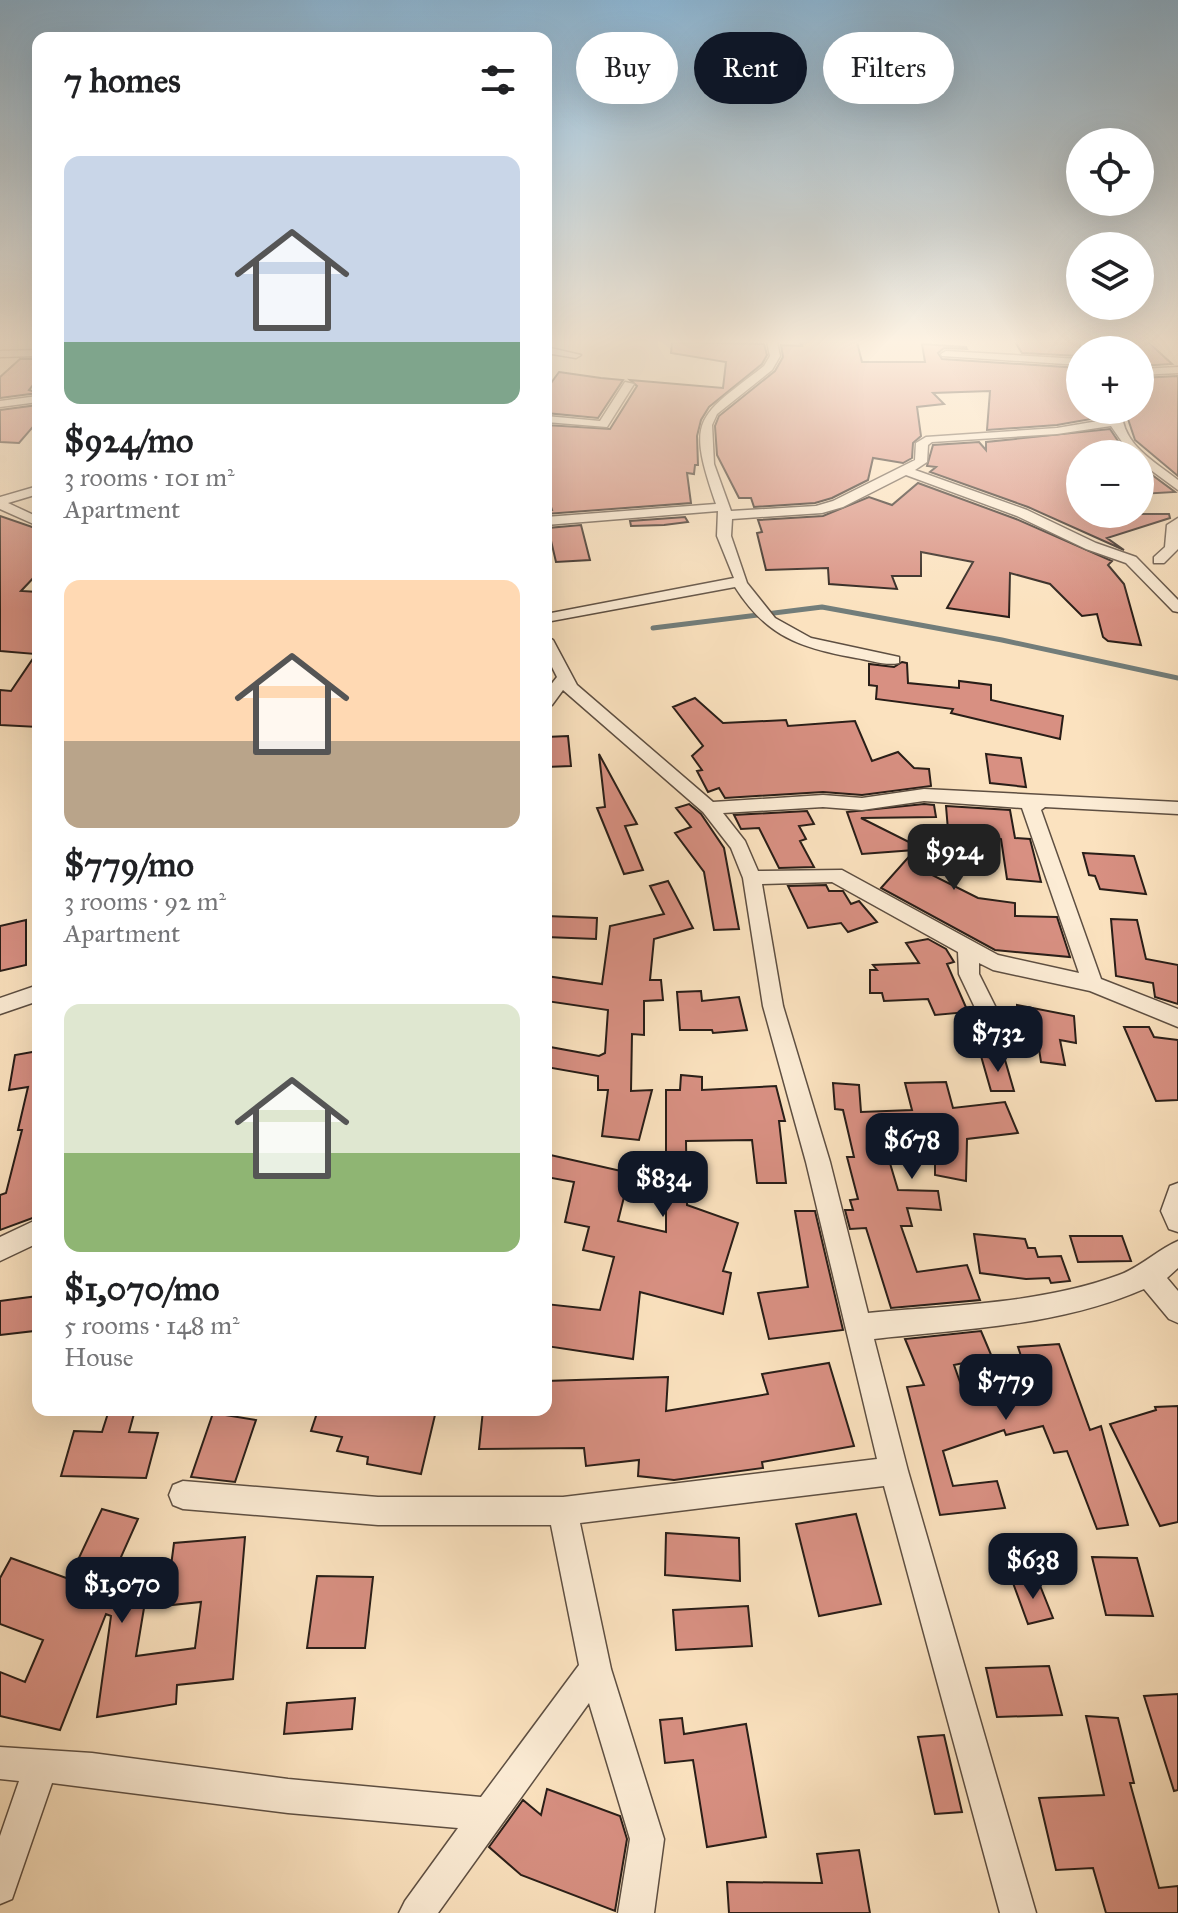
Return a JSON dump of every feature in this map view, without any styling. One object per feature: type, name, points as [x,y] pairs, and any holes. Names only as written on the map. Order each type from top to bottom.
[{"type":"street","points":[[706,431],[708,464],[724,511],[724,536],[740,583],[768,623],[794,638],[894,660]]},
{"type":"street","points":[[552,521],[724,511],[817,510],[838,504],[921,462],[922,443],[930,439],[1050,431]]},
{"type":"street","points":[[1154,467],[1178,486]]},
{"type":"street","points":[[902,469],[1022,513],[1091,546],[1131,560],[1178,608]]},
{"type":"street","points":[[0,503],[32,492]]},
{"type":"street","points":[[0,503],[32,519]]},
{"type":"street","points":[[1159,560],[1172,548],[1174,525],[1178,522]]},
{"type":"street","points":[[552,617],[740,583]]},
{"type":"street","points":[[552,654],[563,679],[709,808],[739,846],[752,878],[773,1006],[861,1327],[894,1471],[1018,1913]]},
{"type":"street","points":[[552,694],[563,679]]},
{"type":"street","points":[[709,808],[823,801],[862,804],[924,795],[1178,808]]},
{"type":"street","points":[[1035,803],[1031,808],[1093,984]]},
{"type":"street","points":[[752,878],[835,875],[993,962],[1093,984],[1178,1018]]},
{"type":"street","points":[[968,949],[969,974],[1005,1048]]},
{"type":"street","points":[[0,1006],[32,995]]},
{"type":"street","points":[[1178,1194],[1173,1211],[1178,1221]]},
{"type":"street","points":[[0,1249],[32,1234]]},
{"type":"street","points":[[861,1327],[1087,1297],[1149,1276],[1178,1253]]},
{"type":"street","points":[[1149,1276],[1178,1310]]},
{"type":"street","points":[[183,1495],[378,1511],[563,1511],[894,1471]]},
{"type":"street","points":[[563,1511],[595,1669],[647,1839],[636,1913]]},
{"type":"street","points":[[417,1913],[595,1669]]},
{"type":"street","points":[[0,1763],[41,1765],[288,1796],[488,1814]]},
{"type":"street","points":[[0,1887],[41,1765]]},
{"type":"building","points":[[0,431],[29,431],[19,443],[0,442]]},
{"type":"building","points":[[552,431],[698,431],[698,465],[695,465],[694,474],[687,473],[691,503],[552,514]]},
{"type":"building","points":[[715,431],[920,431],[921,436],[913,443],[912,458],[903,463],[873,458],[868,480],[832,498],[815,503],[754,507],[751,498],[739,498],[717,455]]},
{"type":"building","points":[[1088,431],[1112,431],[1117,440],[1066,440],[1066,524],[930,472],[936,467],[927,466],[933,445],[979,442],[986,450],[986,442]]},
{"type":"building","points":[[1132,431],[1178,431],[1178,476],[1154,456],[1154,440],[1135,440]]},
{"type":"building","points":[[1154,476],[1175,492],[1154,493]]},
{"type":"building","points":[[918,483],[1016,519],[1112,561],[1108,565],[1124,584],[1141,645],[1108,641],[1103,637],[1097,614],[1082,616],[1050,584],[1010,573],[1009,617],[947,608],[973,562],[921,552],[921,576],[892,576],[897,589],[829,584],[828,568],[766,570],[757,533],[762,532],[758,520],[823,516],[869,497],[892,505]]},
{"type":"building","points":[[1154,514],[1169,514],[1170,518],[1154,523]]},
{"type":"building","points":[[0,516],[32,527],[32,579],[21,591],[32,592],[32,654],[0,651]]},
{"type":"building","points":[[685,517],[688,522],[664,525],[631,526],[630,521]]},
{"type":"building","points":[[581,525],[590,560],[556,562],[552,528]]},
{"type":"building","points":[[1075,528],[1138,528],[1107,538],[1124,550]]},
{"type":"building","points":[[32,660],[32,727],[0,725],[0,690],[11,691]]},
{"type":"building","points":[[902,662],[907,663],[908,683],[959,688],[959,681],[991,685],[991,700],[1063,716],[1060,739],[951,713],[953,709],[876,699],[877,686],[869,685],[869,664],[894,667]]},
{"type":"building","points":[[695,698],[723,723],[786,720],[788,726],[855,721],[872,761],[898,752],[914,768],[929,769],[931,786],[862,795],[823,792],[725,798],[719,788],[708,792],[697,771],[702,770],[692,756],[703,746],[673,707]]},
{"type":"building","points":[[568,736],[571,766],[552,767],[552,737]]},
{"type":"building","points":[[599,754],[637,824],[625,826],[643,870],[624,874],[597,808],[605,807]]},
{"type":"building","points":[[986,754],[1021,758],[1026,787],[990,783]]},
{"type":"building","points":[[689,804],[701,814],[724,848],[739,929],[714,930],[704,872],[675,833],[691,827],[676,808]]},
{"type":"building","points":[[934,805],[936,817],[861,818],[943,859],[930,874],[978,898],[1015,903],[1015,916],[1057,917],[1070,957],[995,950],[881,888],[915,850],[862,854],[847,812]]},
{"type":"building","points":[[946,806],[1010,810],[1015,838],[1030,839],[1041,882],[1007,879],[1001,839],[948,830]]},
{"type":"building","points":[[807,811],[814,824],[799,826],[806,839],[800,841],[814,867],[779,868],[759,828],[741,829],[734,815]]},
{"type":"building","points":[[1083,853],[1134,856],[1146,894],[1100,889],[1095,876],[1089,875]]},
{"type":"building","points":[[668,881],[693,928],[654,939],[650,980],[661,980],[663,1000],[644,1001],[644,1035],[632,1034],[631,1091],[652,1090],[639,1140],[602,1136],[608,1090],[598,1090],[598,1076],[552,1068],[552,1047],[599,1056],[605,1053],[608,1010],[552,1002],[552,977],[602,984],[610,926],[664,914],[650,886]]},
{"type":"building","points":[[826,885],[829,891],[843,891],[851,904],[859,901],[877,922],[848,932],[841,923],[808,928],[788,886]]},
{"type":"building","points":[[552,916],[597,918],[596,939],[552,937]]},
{"type":"building","points":[[1111,919],[1137,920],[1146,959],[1178,965],[1178,1004],[1155,997],[1153,983],[1116,976]]},
{"type":"building","points":[[26,920],[26,965],[0,971],[0,926]]},
{"type":"building","points":[[928,939],[946,949],[954,962],[947,964],[968,1012],[935,1015],[928,999],[884,1001],[882,993],[870,993],[870,970],[877,970],[873,965],[919,963],[906,943]]},
{"type":"building","points":[[701,991],[702,1001],[739,997],[747,1030],[713,1033],[712,1030],[680,1030],[677,992]]},
{"type":"building","points":[[1017,1005],[1074,1016],[1076,1043],[1060,1040],[1065,1065],[1041,1062],[1037,1036],[1017,1032]]},
{"type":"building","points":[[1124,1027],[1149,1027],[1154,1037],[1178,1040],[1178,1100],[1156,1101]]},
{"type":"building","points":[[32,1052],[32,1218],[0,1230],[0,1195],[6,1193],[22,1130],[18,1130],[28,1087],[9,1090],[15,1055]]},
{"type":"building","points":[[981,1056],[1005,1060],[1014,1091],[991,1091]]},
{"type":"building","points":[[681,1075],[702,1077],[702,1090],[776,1086],[785,1121],[779,1121],[786,1183],[757,1183],[752,1140],[686,1141],[687,1205],[738,1223],[723,1271],[731,1273],[723,1314],[640,1292],[633,1359],[552,1347],[552,1305],[600,1310],[614,1257],[583,1250],[589,1227],[565,1222],[574,1182],[552,1178],[552,1155],[630,1173],[618,1221],[666,1232],[666,1090],[680,1090]]},
{"type":"building","points":[[946,1082],[953,1108],[1005,1102],[1018,1133],[967,1139],[966,1181],[935,1175],[935,1157],[886,1150],[898,1190],[938,1191],[941,1210],[907,1208],[912,1226],[901,1226],[917,1272],[967,1265],[980,1300],[891,1308],[866,1228],[850,1229],[845,1210],[853,1210],[850,1200],[858,1199],[847,1157],[854,1157],[843,1110],[835,1109],[833,1083],[859,1085],[861,1112],[912,1110],[905,1083]]},
{"type":"building","points":[[795,1211],[815,1211],[843,1330],[769,1339],[758,1293],[808,1287]]},
{"type":"building","points":[[974,1234],[1025,1239],[1028,1248],[1035,1248],[1038,1257],[1061,1256],[1070,1281],[1051,1283],[1049,1278],[1026,1279],[980,1273]]},
{"type":"building","points":[[1070,1236],[1122,1236],[1131,1261],[1078,1262]]},
{"type":"building","points":[[32,1297],[32,1331],[0,1335],[0,1301]]},
{"type":"building","points":[[981,1331],[992,1357],[954,1365],[966,1399],[1030,1383],[1018,1347],[1059,1344],[1090,1430],[1101,1426],[1128,1525],[1097,1529],[1067,1451],[1054,1453],[1043,1426],[1006,1435],[1004,1430],[943,1451],[953,1486],[997,1481],[1005,1508],[940,1515],[907,1387],[924,1385],[905,1339]]},
{"type":"building","points":[[829,1363],[854,1446],[762,1462],[763,1468],[674,1480],[638,1476],[639,1460],[586,1466],[584,1448],[479,1449],[482,1416],[552,1416],[552,1381],[668,1377],[666,1411],[768,1394],[762,1374]]},
{"type":"building","points":[[1178,1406],[1178,1522],[1160,1526],[1110,1424],[1156,1410],[1155,1407]]},
{"type":"building","points":[[107,1416],[133,1416],[129,1432],[158,1433],[146,1478],[61,1476],[74,1431],[102,1432]]},
{"type":"building","points":[[212,1416],[256,1420],[235,1482],[191,1477]]},
{"type":"building","points":[[316,1416],[435,1416],[421,1474],[367,1464],[368,1457],[337,1451],[342,1437],[311,1431]]},
{"type":"building","points":[[102,1509],[138,1519],[108,1586],[169,1581],[174,1543],[245,1537],[233,1679],[177,1685],[176,1704],[97,1717],[111,1616],[106,1614],[60,1730],[0,1716],[0,1672],[25,1682],[43,1640],[0,1624],[0,1578],[11,1558],[69,1579]],"holes":[[[201,1602],[195,1648],[136,1656],[144,1608]]]},
{"type":"building","points":[[856,1514],[881,1604],[819,1616],[796,1524]]},
{"type":"building","points":[[666,1533],[739,1538],[740,1581],[665,1575]]},
{"type":"building","points":[[1092,1557],[1137,1558],[1153,1616],[1106,1615]]},
{"type":"building","points":[[317,1576],[373,1577],[365,1648],[307,1648]]},
{"type":"building","points":[[1037,1578],[1053,1618],[1028,1624],[1013,1583]]},
{"type":"building","points":[[748,1606],[752,1646],[676,1650],[673,1610]]},
{"type":"building","points":[[1049,1666],[1062,1715],[997,1717],[986,1668]]},
{"type":"building","points":[[1178,1694],[1178,1790],[1174,1791],[1144,1696]]},
{"type":"building","points":[[355,1698],[352,1729],[284,1734],[287,1703]]},
{"type":"building","points":[[1086,1716],[1118,1718],[1134,1783],[1130,1783],[1159,1888],[1178,1886],[1178,1913],[1106,1913],[1093,1868],[1056,1870],[1039,1798],[1104,1795]]},
{"type":"building","points":[[682,1718],[684,1734],[746,1724],[766,1837],[707,1847],[693,1760],[665,1763],[660,1720]]},
{"type":"building","points":[[944,1735],[962,1812],[935,1814],[918,1737]]},
{"type":"building","points":[[547,1789],[620,1816],[627,1839],[615,1911],[521,1875],[489,1847],[523,1800],[541,1815]]},
{"type":"building","points":[[859,1850],[870,1913],[729,1913],[727,1882],[822,1883],[817,1854]]},
{"type":"waterway","points":[[653,628],[822,607],[1002,640],[1178,678]]}]
